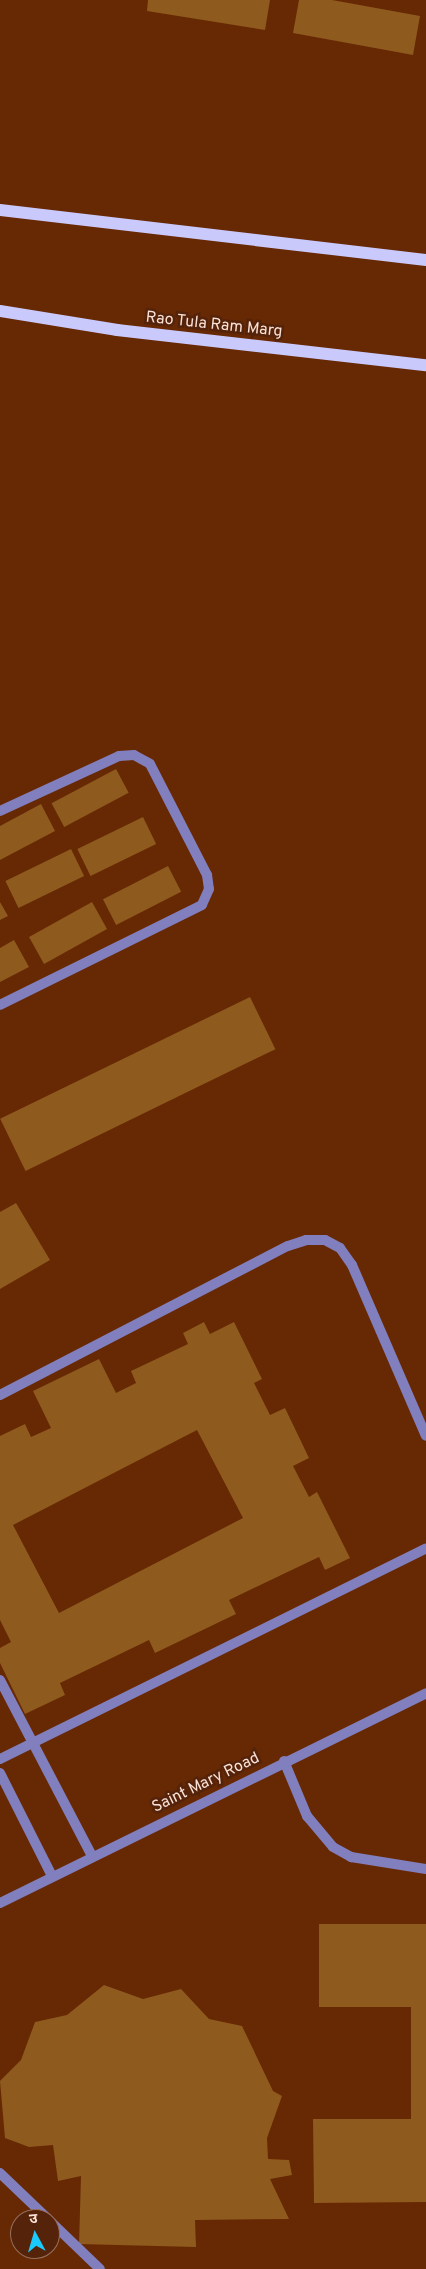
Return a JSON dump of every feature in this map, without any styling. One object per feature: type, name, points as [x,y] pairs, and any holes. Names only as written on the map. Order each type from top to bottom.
[{"type":"main road","points":[[0,210],[426,260]]},
{"type":"main road","name":"Rao Tula Ram Marg","points":[[0,311],[118,330],[426,365]]},
{"type":"street","points":[[0,810],[119,756],[134,755],[150,764],[207,874],[209,889],[202,905],[0,1005]]},
{"type":"street","points":[[0,1396],[288,1246],[306,1240],[325,1240],[340,1248],[352,1265],[426,1436]]},
{"type":"street","points":[[0,1759],[426,1548]]},
{"type":"street","points":[[0,1680],[92,1856]]},
{"type":"street","name":"Saint Mary Road","points":[[0,1903],[284,1761],[426,1694]]},
{"type":"street","points":[[284,1761],[307,1816],[334,1847],[351,1857],[426,1869]]},
{"type":"street","points":[[0,1773],[52,1876]]},
{"type":"street","points":[[0,2173],[38,2209]]},
{"type":"street","points":[[60,2231],[100,2269]]},
{"type":"building","points":[[148,0],[270,0],[265,30],[147,11]]},
{"type":"building","points":[[299,0],[332,0],[420,16],[413,55],[293,33]]},
{"type":"building","points":[[116,769],[129,793],[64,827],[52,803]]},
{"type":"building","points":[[41,804],[55,831],[0,860],[0,826]]},
{"type":"building","points":[[143,817],[156,844],[91,876],[77,849]]},
{"type":"building","points":[[71,849],[84,876],[19,908],[5,881]]},
{"type":"building","points":[[168,866],[181,892],[116,925],[103,899]]},
{"type":"building","points":[[0,902],[8,916],[0,920]]},
{"type":"building","points":[[92,902],[107,929],[44,964],[29,937]]},
{"type":"building","points":[[14,940],[29,967],[0,982],[0,948]]},
{"type":"building","points":[[250,997],[275,1049],[26,1171],[0,1119]]},
{"type":"building","points":[[16,1203],[50,1260],[0,1289],[0,1212]]},
{"type":"building","points":[[204,1322],[210,1334],[234,1322],[262,1379],[254,1383],[270,1415],[285,1408],[309,1458],[293,1466],[309,1497],[317,1492],[350,1558],[325,1570],[319,1557],[229,1600],[236,1614],[155,1653],[149,1640],[60,1683],[65,1695],[25,1714],[0,1663],[0,1648],[11,1642],[0,1620],[0,1436],[25,1424],[31,1437],[51,1428],[33,1391],[99,1359],[116,1393],[136,1383],[131,1371],[188,1344],[183,1333]],"holes":[[[197,1430],[243,1518],[59,1613],[13,1525]]]},
{"type":"building","points":[[319,1924],[426,1924],[426,2202],[314,2203],[313,2119],[411,2119],[411,2007],[319,2007]]},
{"type":"building","points":[[104,1985],[143,1999],[181,1989],[209,2019],[242,2026],[273,2091],[282,2096],[267,2138],[268,2159],[289,2160],[292,2175],[270,2179],[289,2219],[195,2220],[196,2247],[79,2244],[81,2176],[58,2181],[53,2145],[29,2147],[5,2138],[0,2081],[21,2060],[35,2022],[67,2015]]}]
